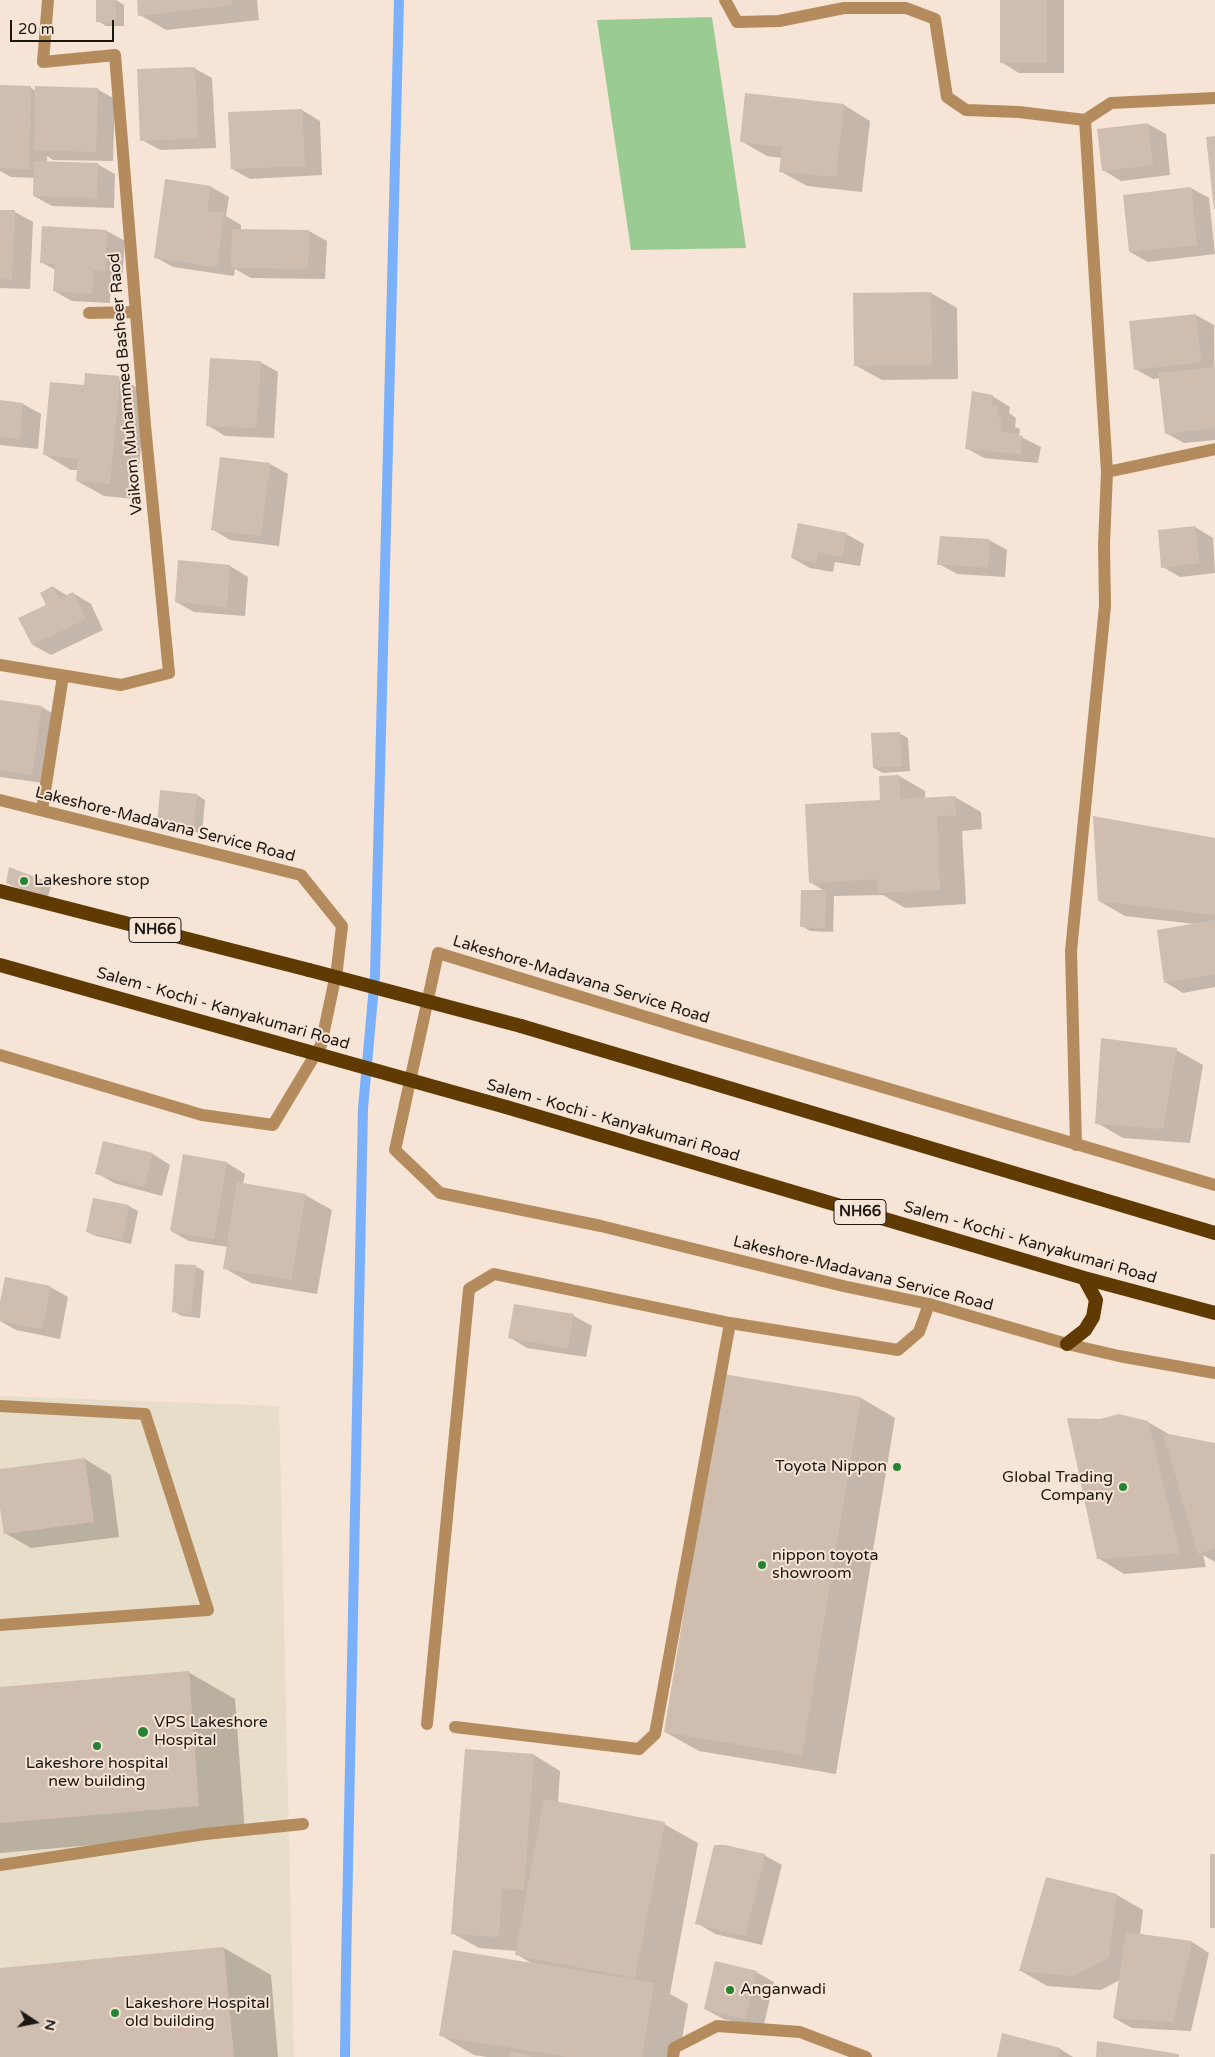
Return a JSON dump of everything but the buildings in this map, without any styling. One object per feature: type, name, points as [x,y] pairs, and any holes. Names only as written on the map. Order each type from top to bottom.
[{"type":"highway","name":"NH66","points":[[0,891],[521,1026],[1215,1232]]},
{"type":"highway","name":"Salem - Kochi - Kanyakumari Road","points":[[0,965],[506,1107],[1084,1278],[1215,1313]]},
{"type":"highway","points":[[1067,1344],[1084,1330],[1093,1317],[1096,1300],[1084,1278]]},
{"type":"street","name":"Vaikom Muhammed Basheer Raod","points":[[0,665],[120,685],[168,673],[115,55],[44,62],[48,0]]},
{"type":"street","points":[[725,0],[737,22],[779,22],[844,8],[906,8],[935,19],[946,97],[966,110],[1019,112],[1085,120],[1111,103],[1215,98]]},
{"type":"street","points":[[1076,1145],[1071,951],[1105,606],[1104,545],[1108,472],[1085,120]]},
{"type":"street","points":[[89,313],[136,312]]},
{"type":"street","points":[[1108,472],[1215,449]]},
{"type":"street","points":[[42,810],[63,676]]},
{"type":"street","name":"Lakeshore-Madavana Service Road","points":[[0,800],[301,875],[342,926],[337,969],[321,1046],[273,1125],[202,1115],[0,1055]]},
{"type":"street","name":"Lakeshore-Madavana Service Road","points":[[1215,1185],[698,1033],[438,953],[395,1150],[440,1193],[601,1226],[843,1286],[929,1304],[1067,1344],[1119,1356],[1215,1373]]},
{"type":"street","points":[[427,1724],[469,1289],[494,1274],[730,1323],[898,1350],[919,1332],[929,1304]]},
{"type":"street","points":[[456,1727],[639,1749],[655,1734],[730,1323]]},
{"type":"street","points":[[0,1406],[145,1414],[208,1610],[0,1625]]},
{"type":"street","points":[[0,1865],[205,1834],[302,1824]]},
{"type":"street","points":[[673,2057],[674,2048],[716,2026],[800,2032],[866,2057]]},
{"type":"shaded area","name":"VPS Lakeshore Hospital","points":[[0,1396],[279,1406],[294,2057],[0,2057]]},
{"type":"green space","points":[[712,17],[746,248],[631,250],[597,20]]},
{"type":"waterway","points":[[345,2057],[363,1108],[375,975],[399,0]]},
{"type":"place","name":"Lakeshore stop","points":[[24,881]]},
{"type":"place","name":"Toyota Nippon","points":[[897,1467]]},
{"type":"place","name":"Global Trading Company","points":[[1123,1487]]},
{"type":"place","name":"nippon toyota showroom","points":[[762,1565]]},
{"type":"place","name":"VPS Lakeshore Hospital","points":[[143,1732]]},
{"type":"place","name":"Lakeshore hospital new building","points":[[97,1746]]},
{"type":"place","name":"Anganwadi","points":[[730,1990]]},
{"type":"place","name":"Lakeshore Hospital old building","points":[[115,2013]]}]
